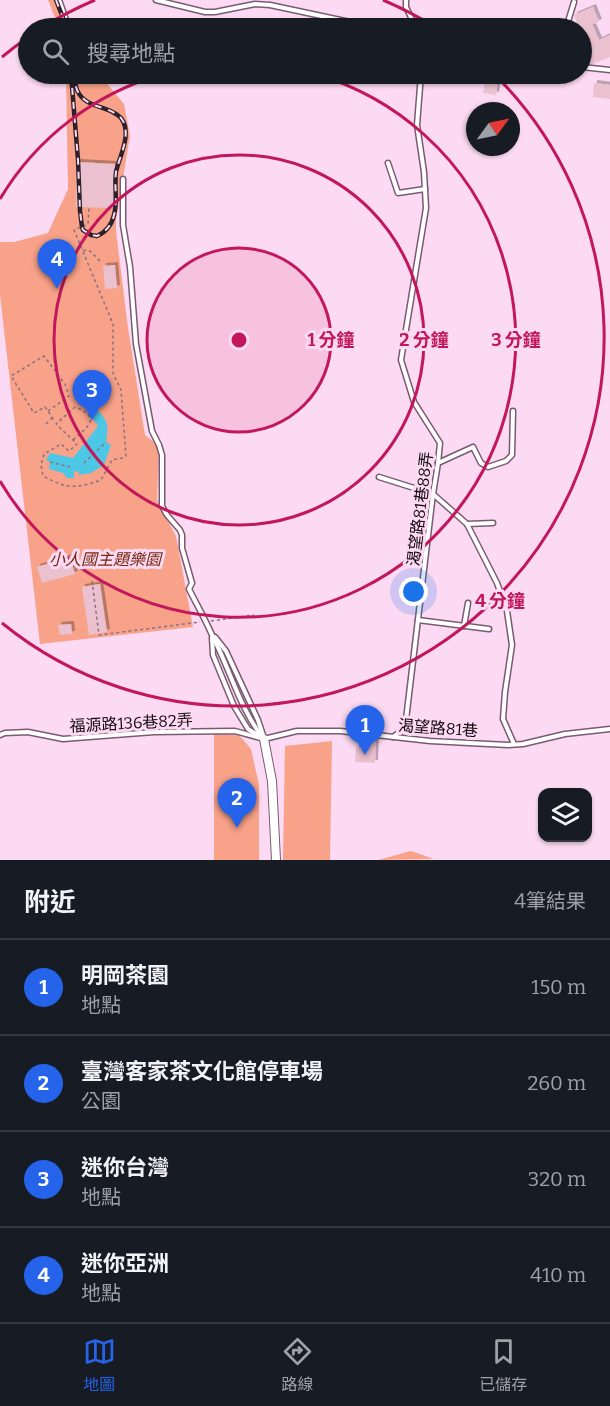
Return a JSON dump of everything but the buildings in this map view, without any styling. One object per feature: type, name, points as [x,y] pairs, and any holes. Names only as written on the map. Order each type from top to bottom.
[{"type":"street","points":[[264,739],[272,781],[276,860]]},
{"type":"lane","points":[[59,0],[65,18]]},
{"type":"lane","points":[[156,0],[205,12],[255,4],[331,18]]},
{"type":"lane","points":[[406,0],[406,7],[411,18]]},
{"type":"lane","points":[[569,18],[574,2]]},
{"type":"lane","points":[[592,68],[610,70]]},
{"type":"lane","name":"渴望路81巷88弄","points":[[393,737],[405,728],[440,443],[414,402],[401,360],[426,208],[424,172],[417,125],[420,84]]},
{"type":"lane","points":[[388,163],[398,193],[425,189]]},
{"type":"lane","points":[[123,179],[123,225],[130,267],[136,344],[152,431],[162,455],[162,506],[182,535],[182,548],[192,583],[189,589],[212,634],[252,724],[264,739]]},
{"type":"lane","points":[[438,463],[474,447],[480,463],[488,467],[506,461],[512,455],[513,411]]},
{"type":"lane","points":[[379,477],[432,494],[467,524],[497,583],[507,611],[512,645],[503,719],[514,744]]},
{"type":"lane","points":[[467,524],[493,523]]},
{"type":"lane","points":[[464,626],[468,603]]},
{"type":"lane","points":[[418,620],[489,629]]},
{"type":"lane","points":[[212,634],[213,655],[234,706],[248,729],[264,739]]},
{"type":"lane","name":"渴望路81巷","points":[[264,739],[297,731],[340,731],[430,741],[523,744],[565,734],[610,729]]},
{"type":"lane","name":"福源路136巷82弄","points":[[0,735],[5,732],[28,732],[63,739],[154,732],[235,730],[264,739]]},
{"type":"path","points":[[48,411],[69,396],[65,384],[44,356],[11,376],[34,413],[45,407],[57,424],[77,444],[69,451],[61,444],[44,454],[41,465],[43,476],[69,488],[83,486],[100,480],[112,460],[126,456],[121,390],[113,373],[113,324],[74,230],[88,224],[89,207]]},
{"type":"path","points":[[82,250],[90,251],[101,262]]},
{"type":"path","points":[[57,424],[75,407],[89,416],[90,425],[73,440]]},
{"type":"path","points":[[46,424],[52,418]]},
{"type":"path","points":[[84,463],[106,442]]},
{"type":"path","points":[[50,462],[70,467]]},
{"type":"path","points":[[92,581],[99,636],[254,615]]},
{"type":"green space","points":[[48,0],[60,0],[67,18],[55,18]]},
{"type":"green space","name":"小人國主題樂園","points":[[66,84],[107,84],[124,104],[130,136],[116,220],[128,328],[145,435],[159,446],[157,500],[176,536],[193,627],[40,644],[0,295],[0,242],[14,242],[48,233],[68,189]]},
{"type":"green space","points":[[214,734],[239,735],[251,749],[259,785],[259,860],[214,860]]},
{"type":"green space","points":[[332,741],[330,860],[283,860],[285,746]]},
{"type":"green space","points":[[411,851],[434,859],[378,860]]},
{"type":"water","points":[[92,405],[106,421],[106,442],[111,445],[104,465],[91,473],[79,475],[79,472],[74,471],[74,478],[67,478],[63,473],[49,469],[50,462],[46,460],[50,453],[73,458],[98,426],[87,411]]},
{"type":"railway","points":[[56,0],[63,18]]},
{"type":"railway","points":[[72,84],[82,227],[91,235],[97,236],[108,227],[114,215],[116,172],[126,131],[121,118],[87,101],[78,92],[75,84]]},
{"type":"place","name":"迷你亞洲","points":[[57,289]]},
{"type":"place","name":"迷你台灣","points":[[92,420]]},
{"type":"place","name":"明岡茶園","points":[[365,755]]},
{"type":"place","name":"臺灣客家茶文化館停車場","points":[[237,828]]}]
